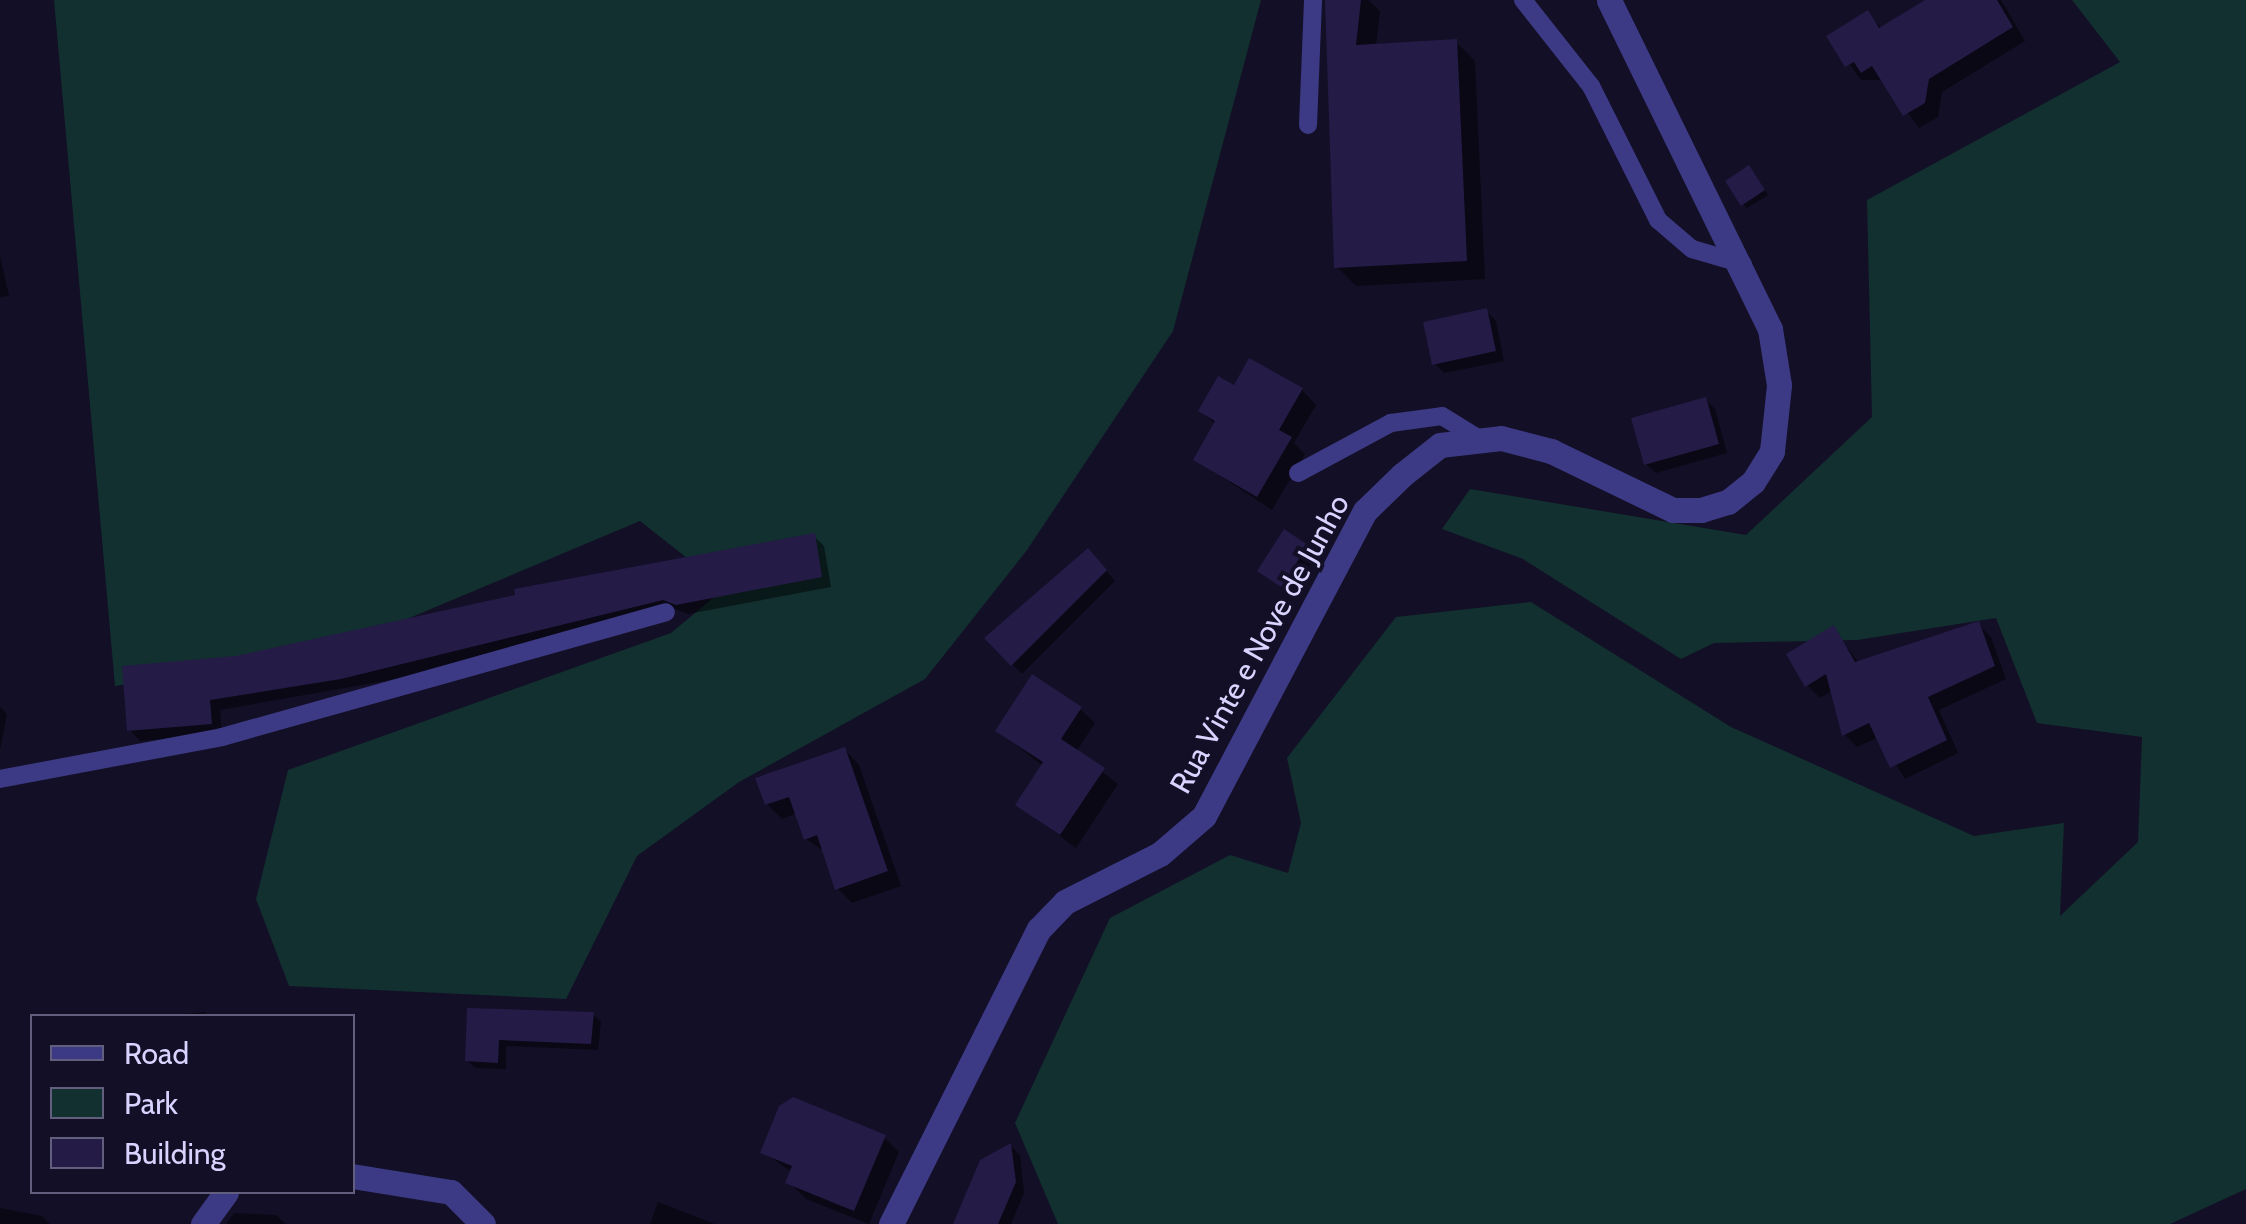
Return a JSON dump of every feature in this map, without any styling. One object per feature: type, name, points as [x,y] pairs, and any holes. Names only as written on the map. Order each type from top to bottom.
[{"type":"street","name":"Rua Vinte e Nove de Junho","points":[[890,1224],[1039,930],[1065,902],[1160,854],[1204,816],[1365,512],[1440,445],[1482,440],[1551,451],[1673,510],[1728,502],[1753,482],[1772,451],[1779,384],[1770,329],[1744,264],[1660,115],[1610,0]]},
{"type":"street","points":[[355,1176],[451,1192],[483,1224]]},
{"type":"street","points":[[202,1224],[224,1194]]},
{"type":"lane","points":[[1308,125],[1313,0]]},
{"type":"lane","points":[[1523,0],[1591,86],[1658,220],[1692,249],[1744,264]]},
{"type":"lane","points":[[1298,474],[1391,422],[1442,416],[1482,440]]},
{"type":"lane","points":[[0,778],[222,737],[666,612]]},
{"type":"green space","points":[[54,0],[1261,0],[1173,331],[1027,550],[925,679],[739,782],[637,856],[566,999],[289,986],[256,899],[288,770],[671,633],[725,588],[640,521],[319,656],[115,686]]},
{"type":"green space","points":[[2072,0],[2246,0],[2246,1189],[2170,1224],[1058,1224],[1015,1123],[1110,918],[1230,855],[1288,873],[1301,823],[1287,758],[1396,617],[1531,602],[1731,727],[1974,836],[2064,823],[2060,916],[2138,842],[2142,737],[2037,723],[1996,618],[1857,640],[1714,643],[1681,659],[1523,559],[1442,529],[1470,489],[1746,535],[1872,417],[1867,200],[2120,62]]},
{"type":"building","points":[[1325,0],[1361,0],[1356,45],[1457,39],[1467,261],[1334,268]]},
{"type":"building","points":[[1925,0],[1997,0],[2013,27],[1929,79],[1925,103],[1903,116],[1872,66],[1861,73],[1854,62],[1845,67],[1826,36],[1868,10],[1879,28]]},
{"type":"building","points":[[1749,165],[1765,190],[1741,206],[1725,181]]},
{"type":"building","points":[[1487,308],[1496,351],[1432,365],[1423,322]]},
{"type":"building","points":[[1249,358],[1303,388],[1279,430],[1292,437],[1257,497],[1193,460],[1215,421],[1198,411],[1218,376],[1234,385]]},
{"type":"building","points":[[1706,397],[1719,444],[1644,465],[1631,418]]},
{"type":"building","points":[[1284,529],[1308,545],[1281,587],[1257,571]]},
{"type":"building","points":[[815,533],[822,577],[676,605],[663,600],[341,679],[210,700],[212,724],[127,731],[122,666],[236,656],[515,595],[514,589]]},
{"type":"building","points":[[1088,548],[1107,570],[1011,666],[984,638]]},
{"type":"building","points":[[1979,621],[1995,666],[1928,697],[1947,740],[1890,768],[1869,723],[1842,736],[1826,674],[1805,687],[1786,654],[1834,625],[1855,662]]},
{"type":"building","points":[[1032,674],[1082,707],[1061,739],[1105,768],[1060,835],[1015,805],[1043,762],[995,731]]},
{"type":"building","points":[[845,747],[888,871],[835,890],[817,835],[804,840],[789,797],[765,805],[755,778]]},
{"type":"building","points":[[467,1008],[594,1012],[591,1044],[499,1040],[498,1063],[465,1061]]},
{"type":"building","points":[[793,1097],[886,1135],[854,1211],[785,1183],[792,1166],[760,1153],[779,1106]]},
{"type":"building","points":[[1011,1143],[1016,1182],[998,1224],[953,1224],[980,1160]]}]
